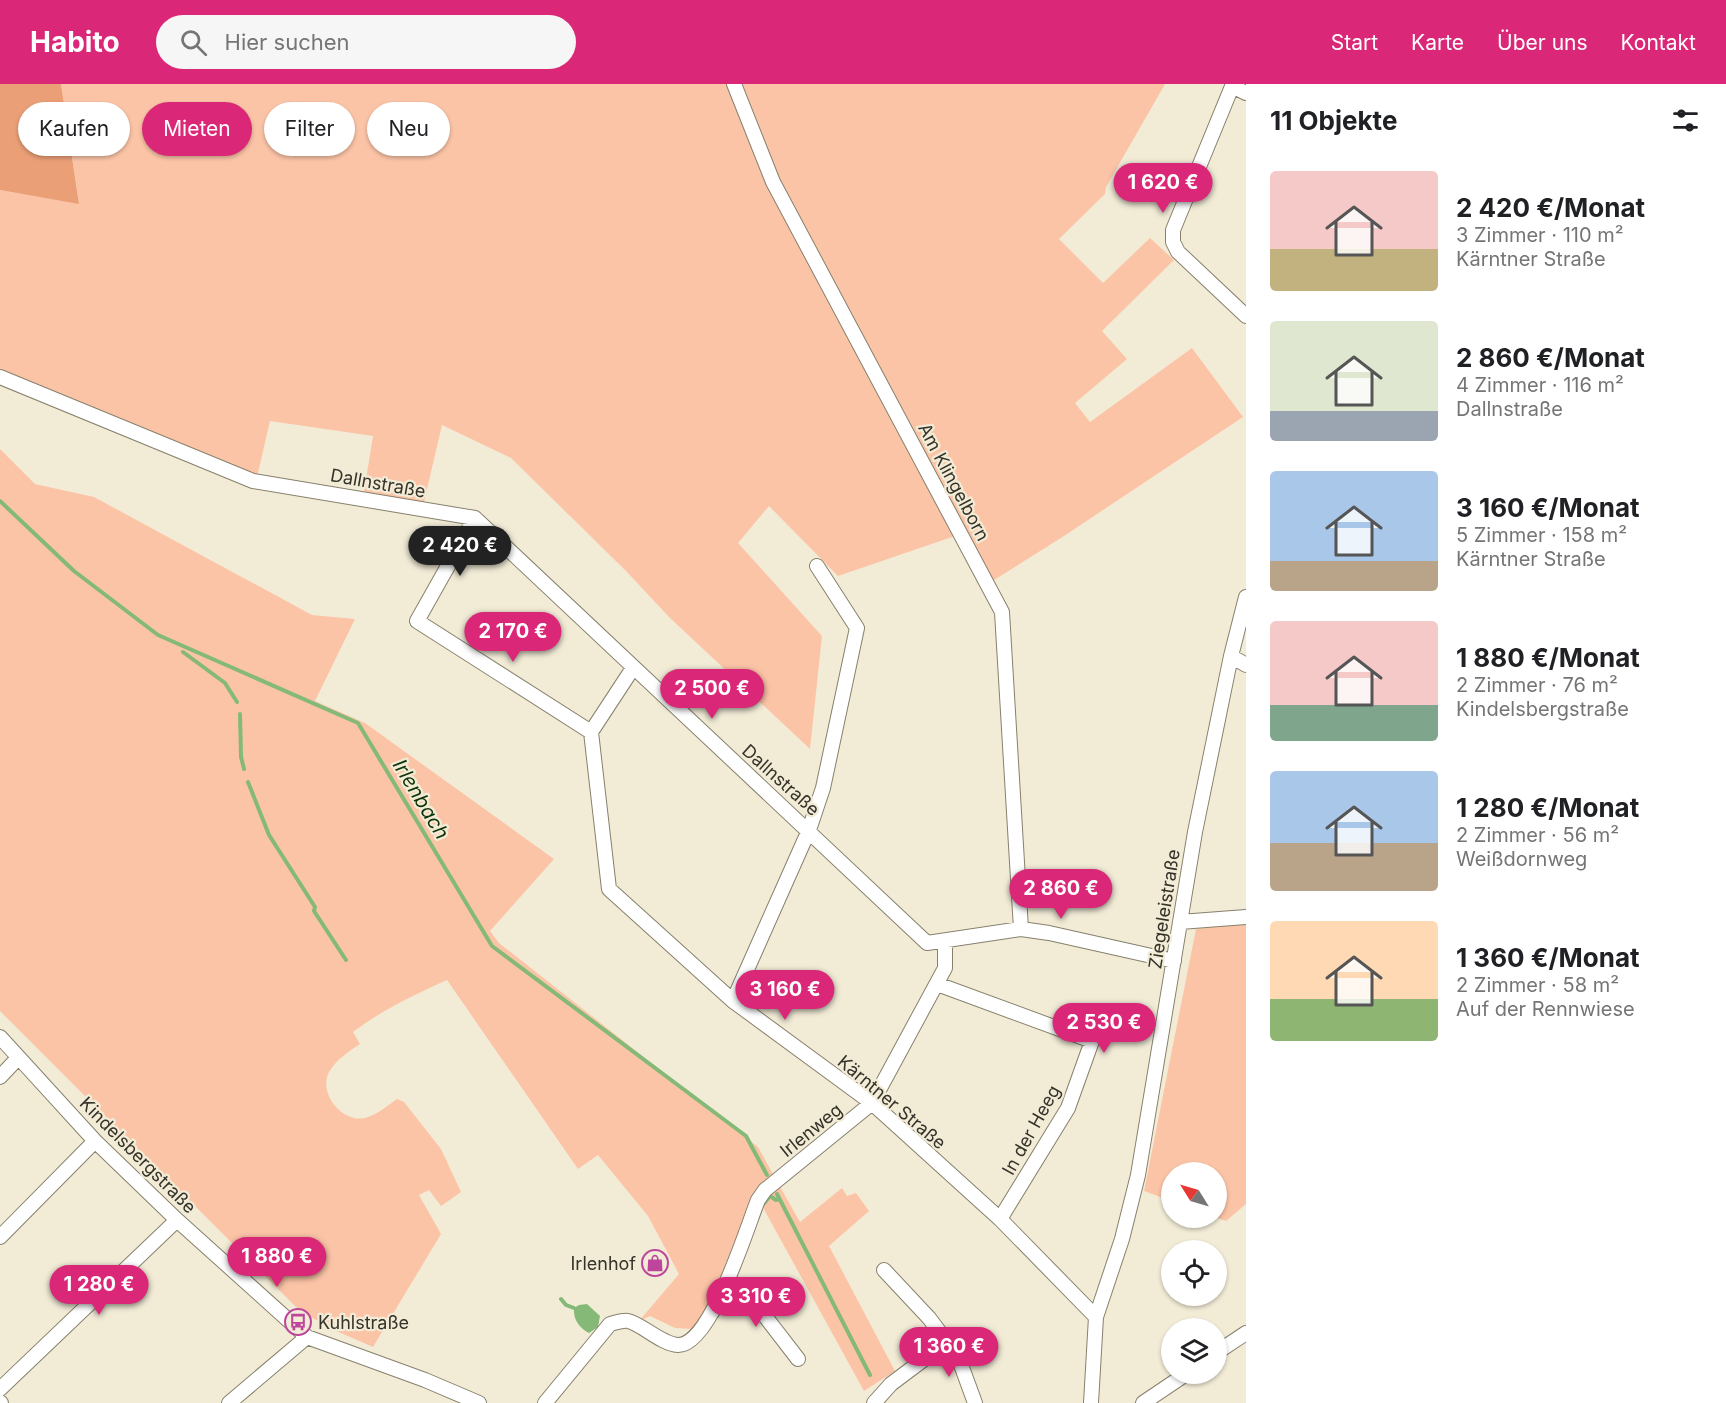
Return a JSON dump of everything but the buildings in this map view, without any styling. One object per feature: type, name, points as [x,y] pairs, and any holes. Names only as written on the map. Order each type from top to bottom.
[{"type":"street","name":"Am Klingelborn","points":[[734,84],[773,182],[1002,612],[1022,929]]},
{"type":"street","points":[[1246,93],[1232,85],[1173,230],[1173,242],[1178,252],[1246,316]]},
{"type":"street","name":"Dallnstraße","points":[[0,376],[253,481],[475,518],[927,943],[1022,929],[1174,961]]},
{"type":"street","points":[[475,518],[417,621],[591,732],[633,668]]},
{"type":"street","points":[[733,1001],[808,830],[823,788],[857,628],[817,566]]},
{"type":"street","name":"Ziegeleistraße","points":[[1091,1403],[1096,1317],[1122,1239],[1138,1175],[1195,832],[1231,656],[1246,597]]},
{"type":"street","points":[[1231,656],[1246,665]]},
{"type":"street","name":"Kärntner Straße","points":[[591,732],[609,889],[733,1001],[872,1103],[1000,1220],[1096,1317]]},
{"type":"street","points":[[1180,922],[1246,917]]},
{"type":"street","name":"Irlenweg","points":[[545,1403],[610,1324],[628,1321],[677,1345],[687,1343],[698,1333],[728,1282],[758,1200],[765,1190],[872,1103],[945,968],[945,941]]},
{"type":"street","name":"In der Heeg","points":[[937,984],[1092,1041],[1068,1108],[1000,1220]]},
{"type":"street","name":"Kindelsbergstraße","points":[[0,1037],[95,1141],[177,1220],[308,1337],[425,1380],[479,1403]]},
{"type":"street","points":[[0,1077],[18,1058]]},
{"type":"street","points":[[0,1237],[95,1141]]},
{"type":"street","points":[[0,1389],[177,1220]]},
{"type":"street","points":[[884,1270],[929,1318],[947,1342],[960,1362],[975,1403]]},
{"type":"street","points":[[728,1282],[751,1298],[798,1359]]},
{"type":"street","points":[[1227,1346],[1246,1333]]},
{"type":"street","points":[[229,1403],[308,1337]]},
{"type":"street","points":[[874,1403],[891,1384],[947,1342]]},
{"type":"street","points":[[1143,1403],[1171,1384]]},
{"type":"shaded area","points":[[0,84],[61,84],[64,102],[18,102],[18,156],[72,156],[79,204],[0,190]]},
{"type":"shaded area","points":[[61,84],[1165,84],[1106,187],[1105,194],[1059,239],[1103,283],[1150,238],[1174,260],[1102,331],[1127,359],[1075,403],[1090,422],[1192,348],[1243,417],[983,587],[955,536],[838,576],[769,506],[738,543],[822,636],[810,749],[670,618],[626,571],[511,458],[442,425],[421,515],[362,504],[373,436],[270,421],[255,486],[0,383],[0,190],[79,203],[72,156],[130,156],[130,102],[64,102]]},
{"type":"shaded area","points":[[0,449],[35,484],[94,497],[312,615],[355,619],[315,701],[365,723],[554,859],[490,931],[499,943],[758,1147],[774,1176],[755,1192],[721,1286],[693,1329],[675,1328],[650,1316],[639,1321],[679,1274],[648,1216],[598,1155],[578,1169],[447,980],[410,997],[353,1032],[360,1044],[336,1063],[326,1080],[329,1097],[334,1105],[348,1116],[365,1118],[374,1115],[397,1099],[404,1102],[441,1149],[461,1192],[441,1206],[429,1190],[419,1195],[441,1234],[373,1347],[327,1327],[297,1308],[0,1011]]},
{"type":"shaded area","points":[[1246,923],[1246,1204],[1227,1220],[1227,1162],[1161,1162],[1161,1197],[1144,1191],[1196,929]]},
{"type":"shaded area","points":[[779,1185],[800,1222],[842,1188],[847,1196],[856,1193],[869,1211],[829,1246],[895,1371],[864,1391],[761,1204]]},
{"type":"shaded area","points":[[587,1304],[600,1316],[598,1327],[589,1333],[577,1323],[574,1312],[574,1308]]},
{"type":"waterway","name":"Irlenbach","points":[[0,501],[74,571],[158,635],[358,723],[492,946],[746,1136],[767,1175]]},
{"type":"waterway","points":[[183,652],[225,683],[237,702]]},
{"type":"waterway","points":[[240,714],[241,757],[244,769]]},
{"type":"waterway","points":[[248,782],[269,835],[346,960]]},
{"type":"waterway","name":"Irlenbach","points":[[777,1194],[870,1375]]},
{"type":"waterway","points":[[761,1207],[770,1196],[776,1200],[779,1199]]},
{"type":"waterway","points":[[717,1316],[728,1296]]},
{"type":"waterway","points":[[561,1299],[566,1305],[574,1308]]},
{"type":"place","name":"Irlenhof","points":[[655,1263]]},
{"type":"place","name":"Kuhlstraße","points":[[298,1322]]}]
